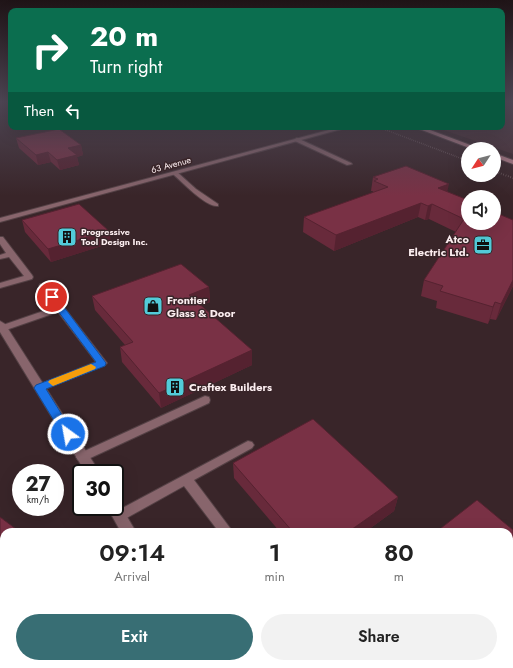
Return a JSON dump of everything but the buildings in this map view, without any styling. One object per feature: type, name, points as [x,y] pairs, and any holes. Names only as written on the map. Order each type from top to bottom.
[{"type":"main road","points":[[433,133],[461,143]]},
{"type":"main road","points":[[501,158],[513,162]]},
{"type":"street","name":"63 Avenue","points":[[0,220],[323,133]]},
{"type":"street","points":[[2,326],[86,464]]},
{"type":"street","points":[[119,516],[126,528]]},
{"type":"lane","points":[[297,140],[349,164]]},
{"type":"lane","points":[[175,173],[194,190],[216,205]]},
{"type":"lane","points":[[0,239],[29,277],[0,286]]},
{"type":"lane","points":[[0,257],[12,254]]},
{"type":"lane","points":[[40,388],[102,363],[43,286]]},
{"type":"lane","points":[[2,326],[60,308]]},
{"type":"lane","points":[[82,457],[205,400]]},
{"type":"lane","points":[[124,508],[186,479],[248,445]]},
{"type":"lane","points":[[186,479],[224,528]]},
{"type":"path","points":[[394,133],[461,158]]},
{"type":"path","points":[[501,174],[513,178]]},
{"type":"shaded area","points":[[453,133],[513,133],[513,154],[501,150],[501,142],[478,142]]},
{"type":"slow traffic","points":[[53,382],[91,367]]},
{"type":"place","name":"Progressive Tool Design Inc.","points":[[67,237]]},
{"type":"place","name":"Atco Electric Ltd.","points":[[483,245]]},
{"type":"place","name":"Frontier Glass & Door","points":[[153,306]]},
{"type":"place","name":"Craftex Builders","points":[[175,387]]},
{"type":"route","points":[[52,297],[102,363],[40,388],[68,434]]}]
